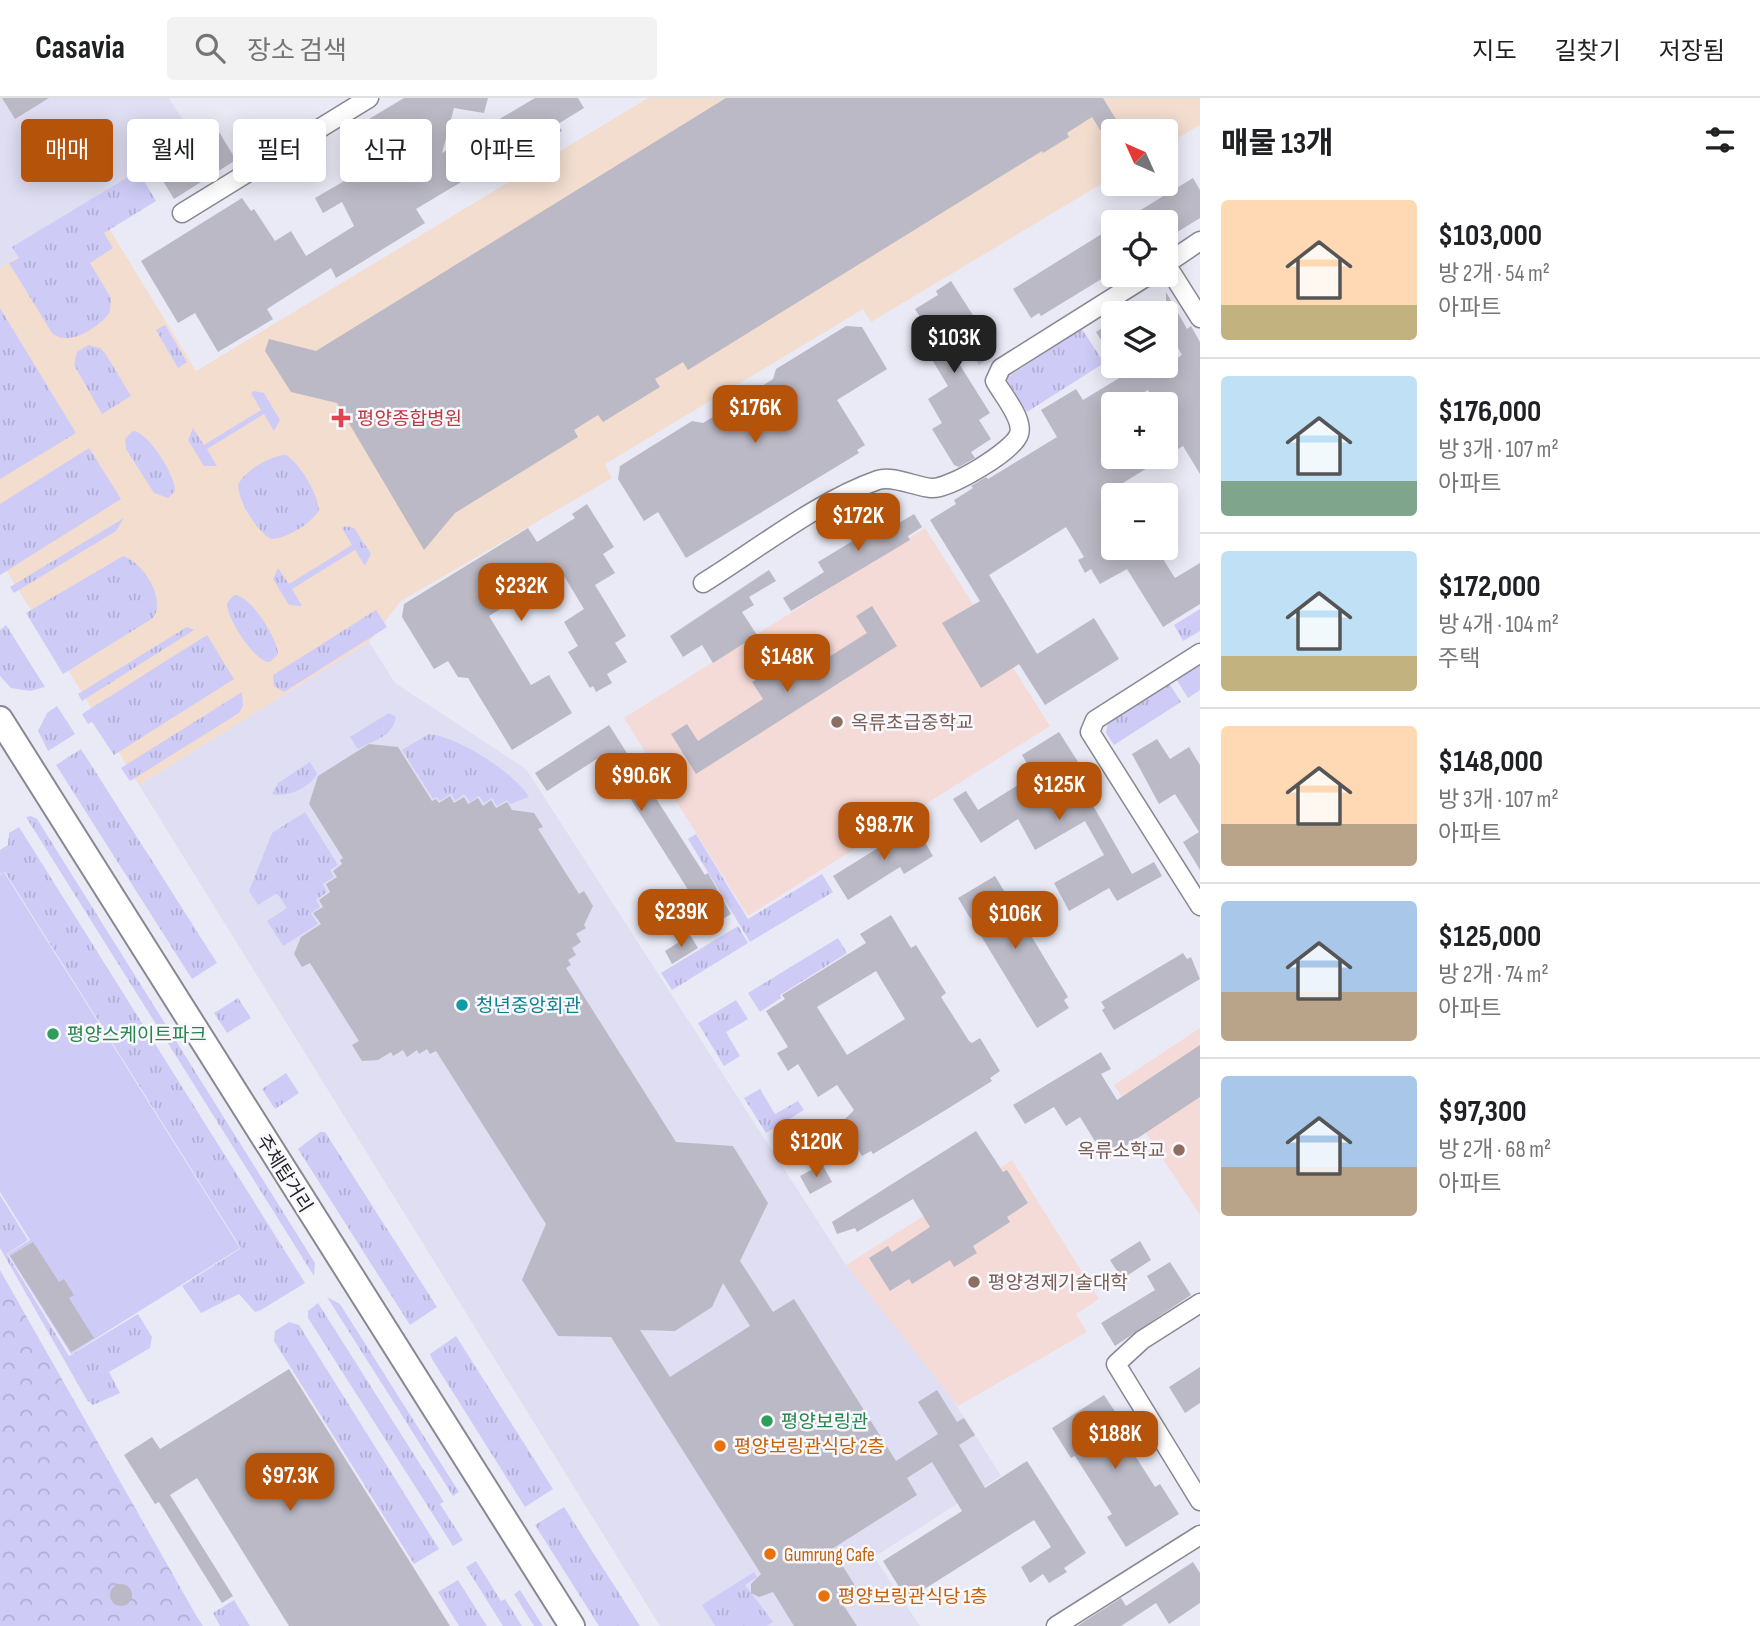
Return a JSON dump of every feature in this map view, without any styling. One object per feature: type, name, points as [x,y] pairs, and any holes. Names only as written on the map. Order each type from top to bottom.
[{"type":"main road","name":"주체탑거리","points":[[0,719],[572,1626]]},
{"type":"street","points":[[182,213],[369,98]]},
{"type":"street","points":[[1178,256],[1200,241]]},
{"type":"street","points":[[1178,283],[1200,318]]},
{"type":"street","points":[[703,583],[836,499],[882,478],[933,489],[952,484],[1011,446],[1019,434],[1020,424],[995,381],[1001,368],[1130,287]]},
{"type":"street","points":[[1200,653],[1095,720],[1090,732],[1200,906]]},
{"type":"street","points":[[1200,1303],[1142,1340],[1116,1364],[1200,1501]]},
{"type":"street","points":[[1056,1626],[1200,1535]]},
{"type":"shaded area","points":[[0,98],[169,98],[182,119],[127,119],[127,182],[130,182],[0,268]]},
{"type":"shaded area","name":"평양종합병원","points":[[648,98],[1200,98],[1200,125],[1178,138],[1178,119],[1101,119],[1101,184],[871,322],[863,309],[605,464],[612,478],[401,601],[369,642],[139,785],[0,560],[0,268],[96,207],[196,371],[509,182],[560,182],[560,151]]},
{"type":"shaded area","name":"옥류초급중학교","points":[[925,528],[1050,726],[748,916],[624,718]]},
{"type":"shaded area","points":[[369,642],[395,683],[526,769],[846,1265],[944,1386],[1001,1476],[874,1557],[920,1626],[660,1626],[139,785]]},
{"type":"shaded area","name":"옥류소학교","points":[[1200,1028],[1200,1215],[1114,1085]]},
{"type":"shaded area","name":"평양경제기술대학","points":[[1012,1160],[1099,1299],[1076,1314],[1087,1332],[958,1406],[846,1265]]},
{"type":"green space","points":[[127,178],[127,182],[145,182],[156,201],[104,233],[113,248],[90,263],[111,298],[110,312],[99,324],[75,337],[59,337],[52,333],[9,263],[19,258],[12,247]]},
{"type":"green space","points":[[0,308],[76,433],[0,479]]},
{"type":"green space","points":[[979,323],[997,352],[979,365],[974,357],[987,349],[973,327]]},
{"type":"green space","points":[[165,325],[187,362],[178,368],[156,330]]},
{"type":"green space","points":[[1082,329],[1101,358],[1101,365],[1027,412],[1006,378]]},
{"type":"green space","points":[[88,345],[100,348],[105,353],[131,396],[102,414],[74,365],[77,352]]},
{"type":"green space","points":[[251,393],[264,393],[280,420],[274,431],[264,414],[207,449],[217,466],[204,466],[188,440],[193,428],[204,445],[261,410]]},
{"type":"green space","points":[[133,431],[146,438],[166,465],[175,491],[168,498],[154,493],[126,449],[125,439]]},
{"type":"green space","points":[[89,448],[121,499],[0,575],[0,504]]},
{"type":"green space","points":[[286,455],[307,479],[319,510],[298,529],[271,539],[249,515],[241,500],[238,485],[246,474],[259,465]]},
{"type":"green space","points":[[124,518],[116,531],[14,593],[10,587]]},
{"type":"green space","points":[[342,528],[354,528],[371,554],[365,566],[355,550],[292,589],[302,606],[289,605],[273,579],[278,568],[289,584],[352,545]]},
{"type":"green space","points":[[123,556],[138,566],[151,583],[157,602],[153,618],[63,674],[26,613]]},
{"type":"green space","points":[[234,595],[248,602],[268,628],[278,654],[270,662],[257,655],[236,628],[227,603]]},
{"type":"green space","points":[[1200,609],[1200,631],[1183,641],[1174,625]]},
{"type":"green space","points":[[376,610],[387,627],[284,692],[274,686],[273,675]]},
{"type":"green space","points":[[6,625],[45,687],[30,691],[11,688],[0,676],[0,630]]},
{"type":"green space","points":[[187,627],[194,630],[82,701],[78,694]]},
{"type":"green space","points":[[207,635],[234,679],[114,755],[92,722],[88,724],[82,714]]},
{"type":"green space","points":[[1200,663],[1200,690],[1188,698],[1176,679]]},
{"type":"green space","points":[[1169,683],[1181,702],[1114,745],[1106,733],[1108,722]]},
{"type":"green space","points":[[242,692],[243,706],[239,713],[130,781],[121,768]]},
{"type":"green space","points":[[57,706],[75,734],[48,751],[38,731],[47,713]]},
{"type":"green space","points":[[389,713],[396,717],[390,730],[381,738],[358,749],[350,737]]},
{"type":"green space","points":[[429,734],[455,742],[484,757],[511,777],[529,797],[510,804],[507,800],[497,806],[492,798],[484,803],[479,796],[470,802],[464,794],[455,801],[451,794],[440,801],[437,797],[433,799],[402,750]]},
{"type":"green space","points":[[81,749],[217,963],[192,979],[56,765]]},
{"type":"green space","points":[[310,762],[317,774],[309,784],[291,793],[272,794],[278,783]]},
{"type":"green space","points":[[305,812],[338,865],[330,870],[334,877],[323,884],[327,892],[316,900],[320,907],[311,913],[318,924],[283,946],[267,921],[287,908],[277,893],[258,905],[249,891],[272,833]]},
{"type":"green space","points":[[26,817],[37,819],[315,1263],[314,1276]]},
{"type":"green space","points":[[19,827],[305,1283],[261,1310],[255,1312],[239,1294],[201,1313],[182,1286],[241,1248],[5,872],[0,874],[0,850],[8,845],[9,833]]},
{"type":"green space","points":[[696,834],[748,919],[822,874],[833,892],[750,942],[688,839]]},
{"type":"green space","name":"평양스케이트파크","points":[[4,872],[240,1248],[71,1354],[8,1254],[30,1240],[0,1192],[0,875]]},
{"type":"green space","points":[[738,926],[748,943],[672,990],[661,973]]},
{"type":"green space","points":[[838,938],[847,953],[780,995],[781,998],[760,1012],[748,993]]},
{"type":"green space","points":[[238,998],[251,1018],[227,1033],[214,1013]]},
{"type":"green space","points":[[736,1000],[748,1019],[726,1032],[740,1056],[724,1066],[698,1023]]},
{"type":"green space","points":[[286,1073],[299,1093],[275,1109],[262,1089]]},
{"type":"green space","points":[[760,1089],[775,1114],[798,1101],[804,1110],[766,1133],[744,1098]]},
{"type":"green space","points":[[320,1132],[325,1132],[437,1307],[410,1325],[298,1149]]},
{"type":"green space","points":[[0,1195],[28,1240],[7,1254],[69,1356],[138,1314],[152,1337],[150,1348],[109,1372],[120,1393],[93,1405],[87,1400],[0,1248]]},
{"type":"green space","points":[[0,1270],[197,1617],[203,1626],[0,1626]]},
{"type":"green space","points":[[327,1297],[340,1304],[459,1492],[453,1496]]},
{"type":"green space","points":[[318,1303],[444,1502],[440,1504],[463,1540],[453,1546],[308,1318],[308,1311]]},
{"type":"green space","points":[[289,1322],[299,1325],[439,1549],[414,1564],[274,1341],[275,1331]]},
{"type":"green space","points":[[456,1336],[553,1489],[525,1507],[432,1359],[430,1354]]},
{"type":"green space","points":[[564,1507],[640,1626],[599,1626],[535,1525]]},
{"type":"green space","points":[[476,1561],[501,1601],[505,1599],[522,1626],[503,1626],[466,1567]]},
{"type":"green space","points":[[754,1572],[757,1577],[745,1585],[773,1622],[767,1626],[715,1626],[702,1605]]},
{"type":"green space","points":[[458,1580],[487,1626],[459,1626],[438,1592]]},
{"type":"green space","points":[[520,1590],[543,1626],[534,1626],[514,1594]]},
{"type":"green space","points":[[234,1600],[250,1626],[220,1626],[213,1613]]},
{"type":"building","points":[[2,98],[49,98],[15,119]]},
{"type":"building","points":[[404,98],[488,98],[484,113],[454,108],[451,119],[446,119],[446,138],[442,153],[446,151],[446,182],[461,182],[416,209],[425,223],[336,278],[331,268],[267,309],[273,319],[218,352],[195,313],[178,323],[141,261],[242,198],[251,211],[254,209],[275,241],[291,231],[306,256],[354,226],[342,202],[323,213],[315,198],[343,182],[432,182],[432,119],[369,119]]},
{"type":"building","points":[[535,98],[578,98],[584,108],[560,123],[560,119],[499,119]]},
{"type":"building","points":[[726,98],[1103,98],[1116,119],[1101,119],[1101,132],[1092,117],[1067,133],[1069,137],[1043,153],[1042,151],[688,370],[683,362],[655,379],[660,387],[603,422],[598,415],[574,430],[578,437],[455,513],[424,550],[337,403],[291,392],[265,351],[269,339],[316,351]]},
{"type":"building","points":[[219,132],[233,155],[233,162],[219,171]]},
{"type":"building","points":[[1193,178],[1200,190],[1200,218],[1178,232],[1178,210],[1141,210],[1164,196],[1178,196],[1178,187]]},
{"type":"building","points":[[164,182],[201,182],[174,199]]},
{"type":"building","points":[[1101,234],[1101,279],[1041,316],[1039,313],[1031,318],[1013,289]]},
{"type":"building","points":[[951,281],[978,323],[967,330],[979,349],[958,362],[990,413],[979,420],[991,439],[971,452],[975,458],[959,467],[954,465],[932,429],[942,423],[928,399],[948,386],[920,340],[930,333],[915,309],[938,295],[936,291]]},
{"type":"building","points":[[1178,313],[1187,329],[1191,326],[1200,342],[1200,474],[1183,446],[1178,449],[1178,392],[1101,392],[1101,469],[1146,469],[1123,483],[1101,483],[1101,560],[1164,560],[1175,578],[1200,563],[1200,604],[1163,627],[1127,569],[1100,584],[1091,569],[1085,573],[1078,560],[1084,557],[1066,527],[989,575],[1037,654],[1094,618],[1119,659],[1045,705],[1019,664],[981,688],[942,623],[980,601],[930,520],[956,504],[954,500],[973,488],[971,486],[986,477],[988,479],[1057,437],[1041,410],[1076,389],[1083,400],[1119,378],[1178,378],[1178,358],[1182,355],[1178,348]]},
{"type":"building","points":[[846,326],[862,327],[887,369],[837,400],[865,445],[857,450],[859,453],[686,558],[658,512],[644,521],[618,479],[620,466],[692,421],[703,423],[773,379],[776,369]]},
{"type":"building","points":[[886,501],[899,523],[914,514],[922,527],[908,536],[910,540],[791,611],[783,598],[824,572],[818,562],[874,528],[866,514]]},
{"type":"building","points":[[587,504],[614,547],[603,554],[615,573],[595,585],[626,636],[615,643],[627,662],[607,674],[612,683],[596,692],[593,686],[590,688],[568,652],[578,646],[564,622],[584,609],[561,571],[489,616],[531,685],[549,675],[572,713],[512,750],[468,678],[458,677],[448,661],[434,669],[402,617],[404,604],[528,528],[537,542],[575,518],[572,514]]},
{"type":"building","points":[[769,570],[776,581],[749,597],[754,605],[742,612],[757,635],[713,663],[702,645],[683,657],[670,636]]},
{"type":"building","points":[[872,606],[897,646],[696,774],[671,734],[687,724],[698,741],[763,699],[752,682],[790,658],[800,675],[867,633],[856,616]]},
{"type":"building","points":[[609,725],[705,875],[708,873],[731,914],[711,926],[603,755],[547,791],[535,773]]},
{"type":"building","points":[[1059,732],[1087,776],[1079,781],[1132,874],[1154,862],[1162,876],[1117,901],[1109,888],[1069,911],[1054,883],[1104,855],[1085,821],[1035,850],[1018,819],[981,843],[953,799],[966,791],[978,810],[1034,775],[1022,755]]},
{"type":"building","points":[[1157,739],[1170,759],[1189,747],[1200,765],[1200,870],[1183,842],[1199,832],[1175,794],[1159,804],[1132,754]]},
{"type":"building","name":"청년중앙회관","points":[[369,744],[398,747],[432,801],[436,799],[439,803],[450,796],[454,803],[464,797],[468,804],[478,798],[483,806],[491,800],[496,808],[507,802],[512,810],[534,813],[543,827],[538,829],[579,894],[584,891],[593,906],[584,925],[586,928],[576,934],[581,942],[572,948],[576,955],[568,960],[571,965],[566,968],[676,1142],[733,1146],[768,1203],[740,1261],[773,1312],[794,1299],[896,1461],[938,1434],[918,1402],[937,1390],[957,1422],[964,1418],[975,1435],[959,1445],[985,1488],[1027,1461],[1086,1553],[1064,1568],[1067,1572],[1049,1583],[1043,1574],[1030,1583],[1021,1567],[1051,1547],[1034,1520],[907,1600],[883,1561],[962,1511],[932,1462],[907,1478],[917,1495],[832,1549],[859,1592],[842,1603],[857,1626],[794,1626],[773,1592],[759,1597],[751,1593],[751,1584],[761,1574],[611,1337],[558,1336],[522,1280],[546,1224],[436,1051],[430,1054],[427,1049],[419,1054],[417,1050],[407,1057],[403,1050],[393,1056],[391,1052],[378,1060],[362,1061],[352,1045],[359,1041],[310,963],[302,967],[294,954],[301,937],[321,924],[313,913],[323,907],[319,900],[330,892],[326,884],[337,877],[333,871],[342,864],[340,860],[343,858],[309,804],[318,776]],"holes":[[[723,1283],[750,1326],[670,1377],[640,1330],[675,1331],[712,1307]]]},
{"type":"building","points":[[915,825],[933,856],[904,874],[900,867],[848,900],[833,876]]},
{"type":"building","points":[[995,876],[1068,997],[1064,1000],[1069,1008],[1037,1028],[958,898]]},
{"type":"building","points":[[891,915],[911,948],[916,945],[946,993],[941,997],[969,1041],[972,1043],[980,1038],[1000,1071],[990,1078],[992,1081],[944,1111],[873,1154],[871,1151],[862,1156],[841,1123],[854,1110],[837,1085],[818,1097],[798,1064],[788,1071],[777,1053],[788,1047],[766,1011],[785,999],[782,995],[866,943],[860,934]],"holes":[[[876,971],[905,1019],[847,1055],[817,1007]]]},
{"type":"building","points":[[690,935],[698,948],[672,964],[665,951]]},
{"type":"building","points":[[1183,953],[1187,959],[1191,957],[1200,979],[1114,1030],[1102,1010],[1105,1008],[1101,1002]]},
{"type":"building","points":[[1200,1045],[1200,1097],[1106,1159],[1080,1117],[1066,1126],[1054,1107],[1025,1124],[1013,1105],[1101,1052],[1111,1069],[1101,1074],[1117,1100]]},
{"type":"building","points":[[976,1131],[1003,1172],[1007,1170],[1028,1203],[1007,1217],[1010,1222],[973,1246],[977,1253],[954,1267],[950,1260],[912,1284],[909,1279],[890,1291],[869,1258],[888,1246],[892,1252],[930,1227],[913,1199],[857,1232],[855,1228],[837,1234],[832,1222]]},
{"type":"building","points":[[822,1164],[832,1182],[810,1194],[800,1176]]},
{"type":"building","points":[[1140,1241],[1151,1260],[1122,1279],[1110,1260]]},
{"type":"building","points":[[33,1242],[59,1282],[64,1279],[74,1295],[69,1298],[94,1338],[71,1352],[10,1256]]},
{"type":"building","points":[[1170,1262],[1191,1295],[1115,1346],[1101,1323],[1155,1290],[1147,1276]]},
{"type":"building","points":[[1200,1367],[1200,1403],[1185,1413],[1169,1387]]},
{"type":"building","points":[[289,1369],[450,1626],[289,1626],[197,1478],[170,1495],[233,1596],[222,1603],[159,1502],[155,1504],[124,1455],[152,1437],[160,1449]]},
{"type":"building","points":[[1104,1395],[1124,1425],[1118,1429],[1155,1487],[1160,1484],[1179,1514],[1126,1547],[1107,1517],[1112,1514],[1075,1456],[1071,1458],[1052,1428]]},
{"type":"building","points":[[1193,1562],[1200,1573],[1200,1603],[1169,1624],[1156,1603],[1121,1626],[1077,1626],[1121,1598],[1126,1606]]},
{"type":"building","points":[[121,1584],[129,1587],[132,1595],[129,1603],[121,1606],[113,1603],[110,1595],[113,1587]]},
{"type":"place","name":"평양종합병원","points":[[341,418]]},
{"type":"place","name":"옥류초급중학교","points":[[837,722]]},
{"type":"place","name":"청년중앙회관","points":[[462,1005]]},
{"type":"place","name":"평양스케이트파크","points":[[53,1034]]},
{"type":"place","name":"옥류소학교","points":[[1179,1150]]},
{"type":"place","name":"평양경제기술대학","points":[[974,1282]]},
{"type":"place","name":"평양보링관","points":[[767,1421]]},
{"type":"place","name":"평양보링관식당 2층","points":[[720,1446]]},
{"type":"place","name":"Gumrung Cafe","points":[[770,1554]]},
{"type":"place","name":"평양보링관식당 1층","points":[[824,1596]]}]
